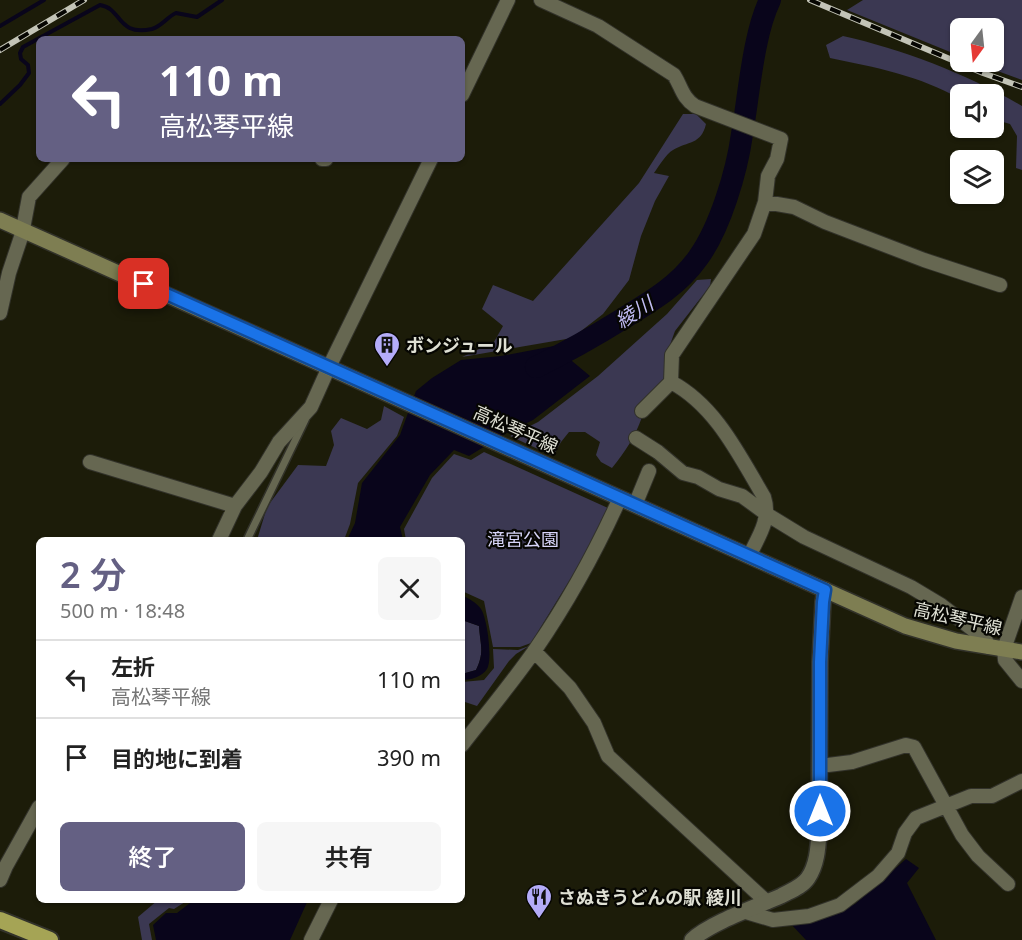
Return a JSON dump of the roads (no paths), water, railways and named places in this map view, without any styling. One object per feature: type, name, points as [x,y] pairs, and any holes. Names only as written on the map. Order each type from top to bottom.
[{"type":"highway","points":[[0,920],[50,940]]},
{"type":"main road","name":"高松琴平線","points":[[0,220],[920,632],[956,641],[1022,652]]},
{"type":"street","points":[[465,89],[508,0]]},
{"type":"street","points":[[541,0],[598,27],[674,75],[686,99],[695,106],[782,139],[777,159],[768,176],[765,202],[754,234],[672,356],[671,382],[642,411]]},
{"type":"street","points":[[0,313],[22,230],[28,197],[60,162]]},
{"type":"street","points":[[220,537],[235,506],[261,472],[279,442],[311,407],[430,162]]},
{"type":"street","points":[[765,202],[794,207],[825,222],[913,256],[1000,285]]},
{"type":"street","points":[[671,382],[687,391],[714,418],[732,442],[764,497],[768,515],[749,556]]},
{"type":"street","points":[[636,438],[683,472],[698,477],[719,489],[742,496],[804,537],[902,583],[941,605],[996,648],[1022,681]]},
{"type":"street","points":[[90,462],[235,506]]},
{"type":"street","points":[[635,505],[648,471]]},
{"type":"street","points":[[465,741],[534,651],[583,574],[620,498]]},
{"type":"street","points":[[692,940],[710,928],[803,884],[813,868],[817,857],[819,833],[820,662],[825,590]]},
{"type":"street","points":[[996,648],[1022,597]]},
{"type":"street","points":[[534,651],[570,688],[594,723],[608,756],[767,902]]},
{"type":"street","points":[[820,766],[852,762],[906,745],[914,747],[962,835],[1008,884]]},
{"type":"street","points":[[746,912],[773,920],[808,916],[840,905],[878,876],[898,853],[905,833],[916,818],[971,796],[992,796],[1022,780]]},
{"type":"street","points":[[0,880],[36,812]]},
{"type":"street","points":[[311,940],[330,903]]},
{"type":"lane","points":[[248,537],[311,407]]},
{"type":"waterway","points":[[0,26],[44,0]]},
{"type":"waterway","points":[[43,36],[100,5],[112,11],[126,26],[141,30],[156,28],[176,13],[197,17],[222,0]]},
{"type":"waterway","name":"綾川","points":[[536,367],[559,356],[655,299],[691,268],[706,246],[726,199],[736,165],[759,30],[770,0]]},
{"type":"waterway","points":[[0,104],[29,73],[28,65],[21,59],[20,53],[23,47],[36,40]]},
{"type":"railway","points":[[0,50],[84,0]]},
{"type":"railway","points":[[810,0],[983,73],[1022,87]]},
{"type":"place","name":"ボンジュール","points":[[387,368]]},
{"type":"place","name":"さぬきうどんの駅 綾川","points":[[539,920]]},
{"type":"park label","name":"滝宮公園","points":[[523,539]]}]
